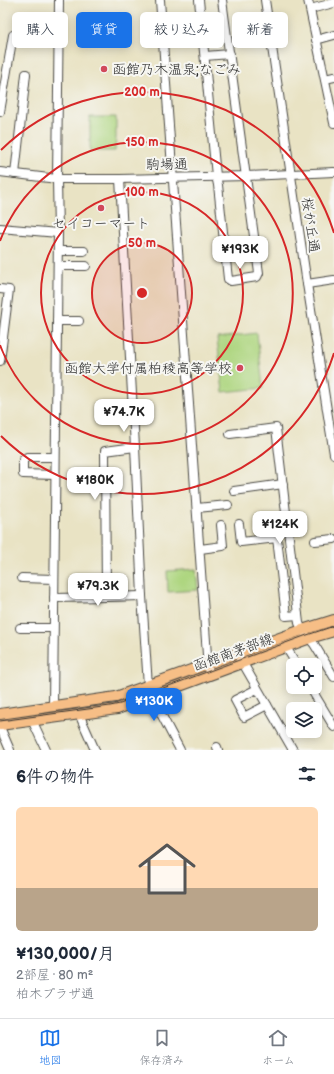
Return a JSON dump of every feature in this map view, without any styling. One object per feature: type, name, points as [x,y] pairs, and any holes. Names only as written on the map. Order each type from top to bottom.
[{"type":"main road","name":"函館南茅部線","points":[[0,714],[109,699],[334,620]]},
{"type":"main road","name":"函館南茅部線","points":[[0,726],[118,708],[152,697],[310,638],[334,631]]},
{"type":"street","points":[[53,707],[58,266],[59,0]]},
{"type":"street","points":[[160,0],[209,676]]},
{"type":"street","points":[[199,0],[216,176],[228,279],[231,282],[256,278],[259,273],[222,0]]},
{"type":"street","name":"桜が丘通","points":[[265,0],[307,284],[332,429],[334,454]]},
{"type":"street","points":[[308,0],[334,123]]},
{"type":"street","points":[[310,9],[334,3]]},
{"type":"street","points":[[316,40],[334,35]]},
{"type":"street","points":[[0,112],[4,66],[12,38]]},
{"type":"street","points":[[205,56],[230,54]]},
{"type":"street","points":[[15,174],[26,74]]},
{"type":"street","points":[[324,79],[334,76]]},
{"type":"street","name":"駒場通","points":[[0,172],[58,179],[333,174]]},
{"type":"street","points":[[120,178],[148,686],[152,697],[180,750]]},
{"type":"street","points":[[0,228],[58,234]]},
{"type":"street","points":[[58,251],[84,251]]},
{"type":"street","points":[[58,266],[86,266]]},
{"type":"street","points":[[307,284],[334,280]]},
{"type":"street","points":[[0,289],[9,290],[0,360]]},
{"type":"street","points":[[57,321],[79,321]]},
{"type":"street","points":[[230,434],[276,428],[299,623],[302,630],[310,638],[334,677]]},
{"type":"street","points":[[106,597],[105,451],[135,447]]},
{"type":"street","points":[[55,457],[27,457],[23,460],[23,474],[55,475]]},
{"type":"street","points":[[234,490],[283,484]]},
{"type":"street","points":[[197,508],[228,505]]},
{"type":"street","points":[[239,524],[241,542],[277,538],[286,616],[298,615]]},
{"type":"street","points":[[200,549],[223,546],[221,525]]},
{"type":"street","points":[[315,541],[334,539]]},
{"type":"street","points":[[281,569],[293,568]]},
{"type":"street","points":[[22,578],[54,579]]},
{"type":"street","points":[[54,598],[142,596]]},
{"type":"street","points":[[20,628],[53,628]]},
{"type":"street","points":[[289,652],[293,658]]},
{"type":"street","points":[[237,653],[293,750]]},
{"type":"street","points":[[257,689],[235,700],[244,717],[267,705]]},
{"type":"street","points":[[314,694],[334,727]]},
{"type":"street","points":[[79,714],[95,750]]},
{"type":"street","points":[[32,720],[46,750]]},
{"type":"street","points":[[0,726],[10,750]]},
{"type":"green space","points":[[90,117],[116,117],[115,151],[90,151]]},
{"type":"green space","points":[[257,333],[263,388],[223,392],[217,338]]},
{"type":"green space","points":[[196,569],[198,590],[168,592],[167,571]]},
{"type":"tram line","points":[[0,721],[120,704],[334,626]]},
{"type":"place","name":"函館乃木温泉;なごみ","points":[[104,69]]},
{"type":"place","name":"セイコーマート","points":[[101,208]]},
{"type":"place","name":"函館大学付属柏稜高等学校","points":[[240,368]]}]
